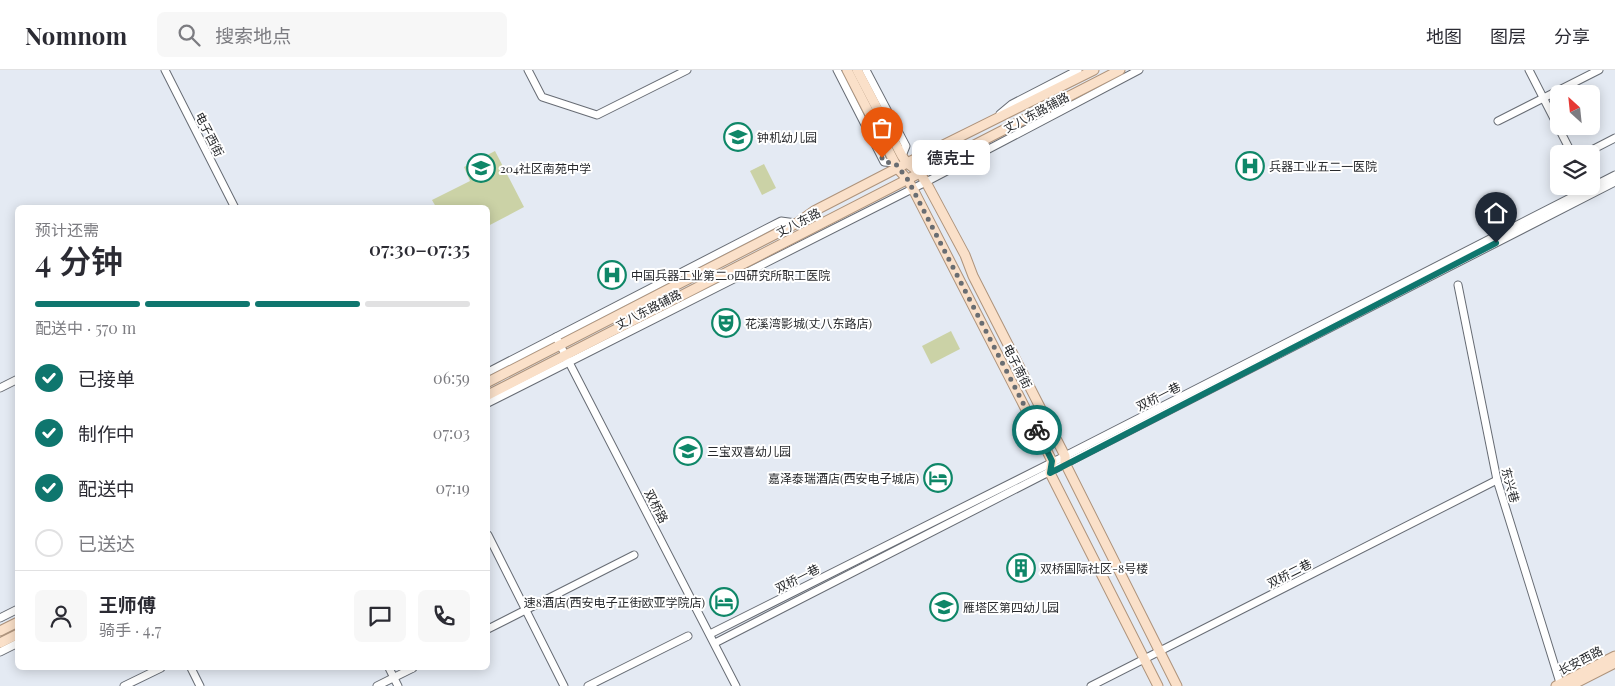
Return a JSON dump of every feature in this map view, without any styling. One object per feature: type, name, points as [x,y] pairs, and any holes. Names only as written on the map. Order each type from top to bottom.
[{"type":"main road","name":"电子南街","points":[[847,70],[896,166],[908,180],[1052,461]]},
{"type":"main road","points":[[857,70],[905,159]]},
{"type":"main road","name":"丈八东路","points":[[490,381],[558,341],[741,247],[797,223],[814,211],[896,166],[905,159],[1017,109],[1094,70]]},
{"type":"main road","name":"丈八东路","points":[[490,394],[568,358],[1120,70]]},
{"type":"main road","name":"电子南街","points":[[905,159],[920,173],[926,182],[1178,686]]},
{"type":"main road","points":[[1052,461],[1050,473],[1158,686]]},
{"type":"main road","points":[[0,631],[15,624]]},
{"type":"main road","points":[[0,643],[15,636]]},
{"type":"main road","name":"长安西路","points":[[1559,685],[1615,656]]},
{"type":"main road","name":"长安西路","points":[[1570,686],[1615,663]]},
{"type":"street","name":"电子西街","points":[[165,70],[233,205]]},
{"type":"street","points":[[528,70],[542,98],[597,115],[687,70]]},
{"type":"street","points":[[837,70],[884,162],[896,166]]},
{"type":"street","points":[[866,70],[906,146],[905,159]]},
{"type":"street","name":"丈八东路辅路","points":[[998,116],[1012,104],[1078,70]]},
{"type":"street","name":"丈八东路辅路","points":[[490,402],[568,358],[926,182],[1140,70]]},
{"type":"street","points":[[1529,70],[1568,145]]},
{"type":"street","points":[[1498,121],[1599,70]]},
{"type":"street","points":[[1600,146],[1615,138]]},
{"type":"street","name":"双桥一巷","points":[[715,643],[1050,473],[1065,460],[1615,175]]},
{"type":"street","name":"双桥一巷","points":[[710,634],[1052,461],[1065,460],[1615,182]]},
{"type":"street","name":"东兴巷","points":[[1458,285],[1497,480],[1559,685]]},
{"type":"street","points":[[490,371],[558,341]]},
{"type":"street","name":"双桥路","points":[[558,341],[736,686]]},
{"type":"street","points":[[0,388],[15,380]]},
{"type":"street","name":"双桥二巷","points":[[1091,686],[1497,480]]},
{"type":"street","points":[[490,539],[564,686]]},
{"type":"street","points":[[490,628],[634,555]]},
{"type":"street","points":[[0,618],[15,610]]},
{"type":"street","points":[[588,686],[688,636]]},
{"type":"street","points":[[0,652],[15,644]]},
{"type":"street","points":[[124,686],[157,670]]},
{"type":"street","points":[[192,670],[200,686]]},
{"type":"street","points":[[390,670],[398,686]]},
{"type":"street","points":[[377,686],[409,670]]},
{"type":"green space","points":[[495,151],[524,207],[490,225],[490,205],[435,205],[432,200],[470,181],[464,167]]},
{"type":"green space","points":[[764,164],[776,188],[762,195],[750,171]]},
{"type":"green space","points":[[951,331],[960,349],[931,364],[922,346]]},
{"type":"way so far","points":[[882,158],[884,162],[895,163],[908,180],[1037,430]]},
{"type":"place","name":"钟机幼儿园","points":[[738,137]]},
{"type":"place","name":"德克士","points":[[882,158]]},
{"type":"place","name":"兵器工业五二一医院","points":[[1250,166]]},
{"type":"place","name":"204社区南苑中学","points":[[481,168]]},
{"type":"place","name":"中国兵器工业第二0四研究所职工医院","points":[[612,275]]},
{"type":"place","name":"花溪湾影城(丈八东路店)","points":[[726,323]]},
{"type":"place","name":"三宝双喜幼儿园","points":[[688,451]]},
{"type":"place","name":"嘉泽泰瑞酒店(西安电子城店)","points":[[938,478]]},
{"type":"place","name":"双桥国际社区-8号楼","points":[[1021,568]]},
{"type":"place","name":"速8酒店(西安电子正街欧亚学院店)","points":[[724,602]]},
{"type":"place","name":"雁塔区第四幼儿园","points":[[944,607]]},
{"type":"route","points":[[1037,430],[1052,461],[1050,473],[1496,243]]}]
